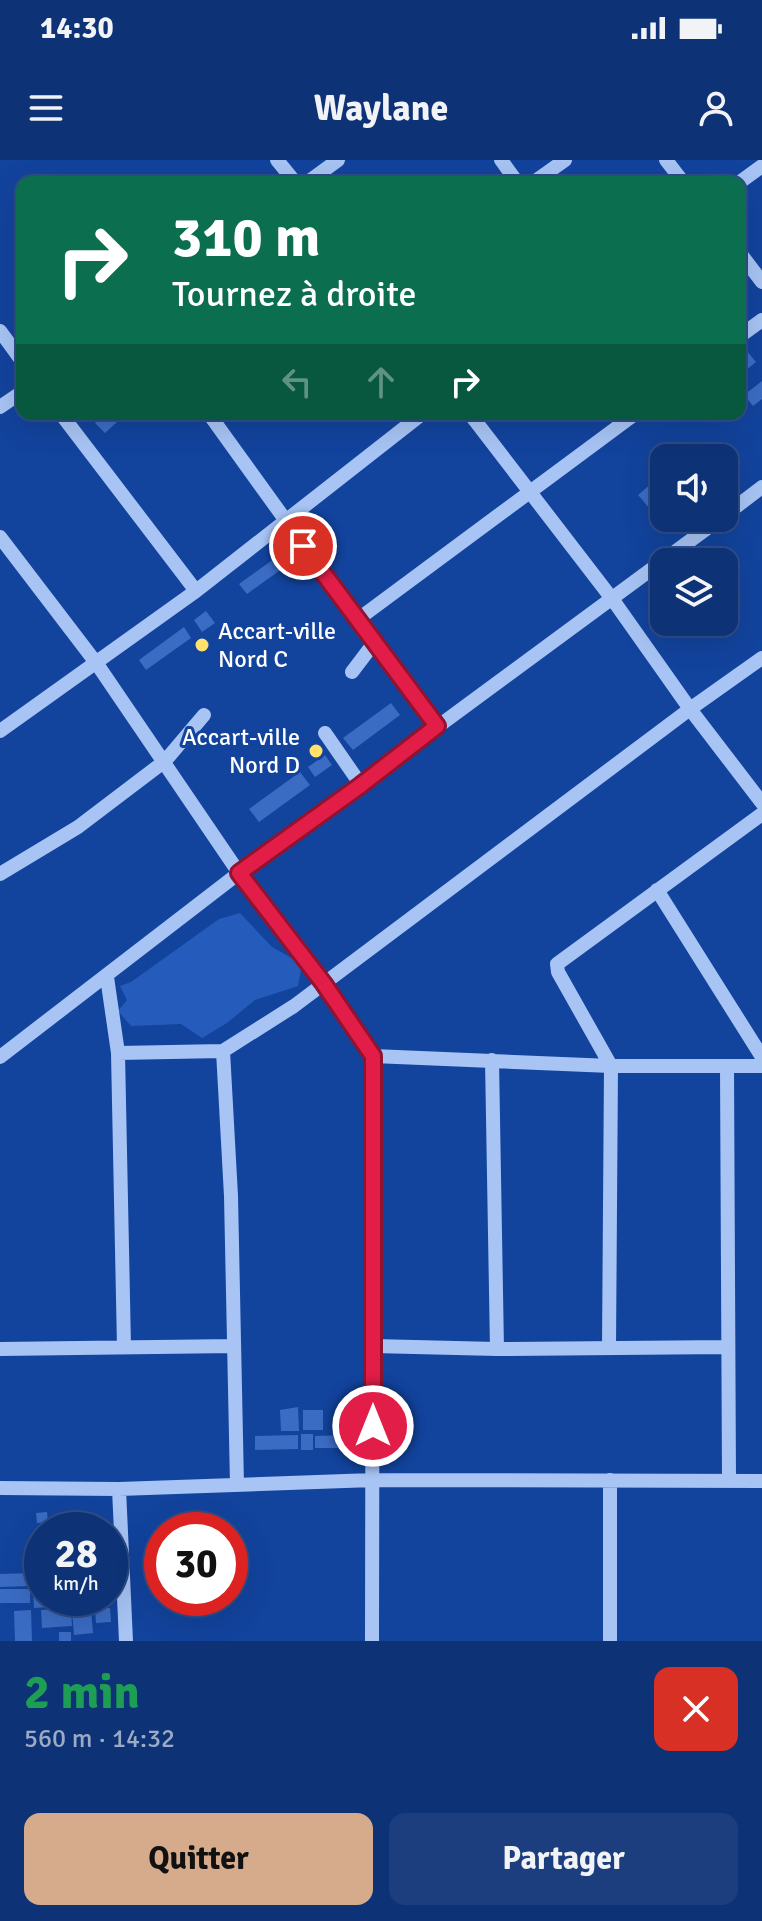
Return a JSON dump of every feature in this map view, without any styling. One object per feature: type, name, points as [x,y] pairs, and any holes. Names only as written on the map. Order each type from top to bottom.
[{"type":"street","points":[[277,160],[290,176]]},
{"type":"street","points":[[316,176],[338,160]]},
{"type":"street","points":[[542,176],[565,160]]},
{"type":"street","points":[[666,160],[678,176]]},
{"type":"street","points":[[746,261],[762,282]]},
{"type":"street","points":[[0,331],[16,353]]},
{"type":"street","points":[[66,420],[196,591]]},
{"type":"street","points":[[217,420],[285,522],[437,726]]},
{"type":"street","points":[[0,731],[196,591],[414,420]]},
{"type":"street","points":[[475,420],[613,600],[690,709],[762,803]]},
{"type":"street","points":[[357,620],[627,420]]},
{"type":"street","points":[[738,505],[762,487]]},
{"type":"street","points":[[0,1057],[239,873],[703,532]]},
{"type":"street","points":[[0,537],[97,664],[239,873],[324,984],[373,1056],[372,1641]]},
{"type":"street","points":[[352,672],[374,643]]},
{"type":"street","points":[[118,1053],[223,1051],[294,1006],[762,658]]},
{"type":"street","points":[[0,874],[78,827],[165,761],[204,715]]},
{"type":"street","points":[[325,733],[361,785]]},
{"type":"street","points":[[609,1348],[611,1066],[558,972],[557,964],[762,814]]},
{"type":"street","points":[[657,890],[762,1057]]},
{"type":"street","points":[[107,977],[118,1053],[124,1347]]},
{"type":"street","points":[[223,1051],[231,1196],[237,1485]]},
{"type":"street","points":[[373,1056],[611,1066],[762,1066]]},
{"type":"street","points":[[492,1060],[497,1349]]},
{"type":"street","points":[[727,1067],[729,1481]]},
{"type":"street","points":[[0,1349],[234,1346]]},
{"type":"street","points":[[373,1346],[497,1349],[727,1347]]},
{"type":"street","points":[[0,1488],[119,1489],[373,1480],[762,1481]]},
{"type":"street","points":[[610,1480],[610,1641]]},
{"type":"street","points":[[119,1489],[126,1641]]},
{"type":"shaded area","points":[[240,913],[272,947],[302,964],[298,986],[255,1000],[202,1038],[181,1024],[131,1026],[118,1011],[127,1000],[120,986],[131,982],[219,919]]},
{"type":"building","points":[[746,352],[756,362],[746,370]]},
{"type":"building","points":[[762,381],[762,399],[753,406],[746,393]]},
{"type":"building","points":[[98,420],[117,422],[105,433],[95,423]]},
{"type":"building","points":[[650,485],[650,509],[638,495]]},
{"type":"building","points":[[282,553],[290,563],[247,594],[239,584]]},
{"type":"building","points":[[206,611],[215,623],[202,632],[194,620]]},
{"type":"building","points":[[184,627],[191,638],[146,670],[139,660]]},
{"type":"building","points":[[391,703],[400,715],[353,750],[343,738]]},
{"type":"building","points":[[325,755],[332,765],[315,777],[308,767]]},
{"type":"building","points":[[300,772],[310,785],[259,822],[249,809]]},
{"type":"building","points":[[298,1407],[299,1431],[281,1431],[280,1410]]},
{"type":"building","points":[[303,1410],[323,1410],[323,1430],[303,1430]]},
{"type":"building","points":[[301,1434],[313,1434],[313,1450],[301,1450]]},
{"type":"building","points":[[298,1435],[298,1449],[255,1450],[255,1436]]},
{"type":"building","points":[[345,1435],[345,1448],[315,1448],[315,1436]]},
{"type":"building","points":[[24,1573],[24,1586],[0,1587],[0,1574]]},
{"type":"building","points":[[0,1589],[24,1589],[24,1603],[0,1603]]},
{"type":"building","points":[[24,1610],[24,1616],[31,1616],[32,1641],[15,1641],[14,1611]]},
{"type":"building","points":[[41,1616],[71,1616],[72,1626],[42,1628]]},
{"type":"building","points":[[72,1616],[92,1616],[93,1633],[74,1635]]},
{"type":"building","points":[[96,1616],[111,1616],[111,1622],[96,1623]]},
{"type":"building","points":[[59,1632],[71,1632],[71,1641],[59,1641]]},
{"type":"place","name":"Accart-ville Nord C","points":[[202,645]]},
{"type":"place","name":"Accart-ville Nord D","points":[[316,751]]},
{"type":"route","points":[[303,546],[437,726],[239,873],[324,984],[373,1056],[373,1426]]}]
